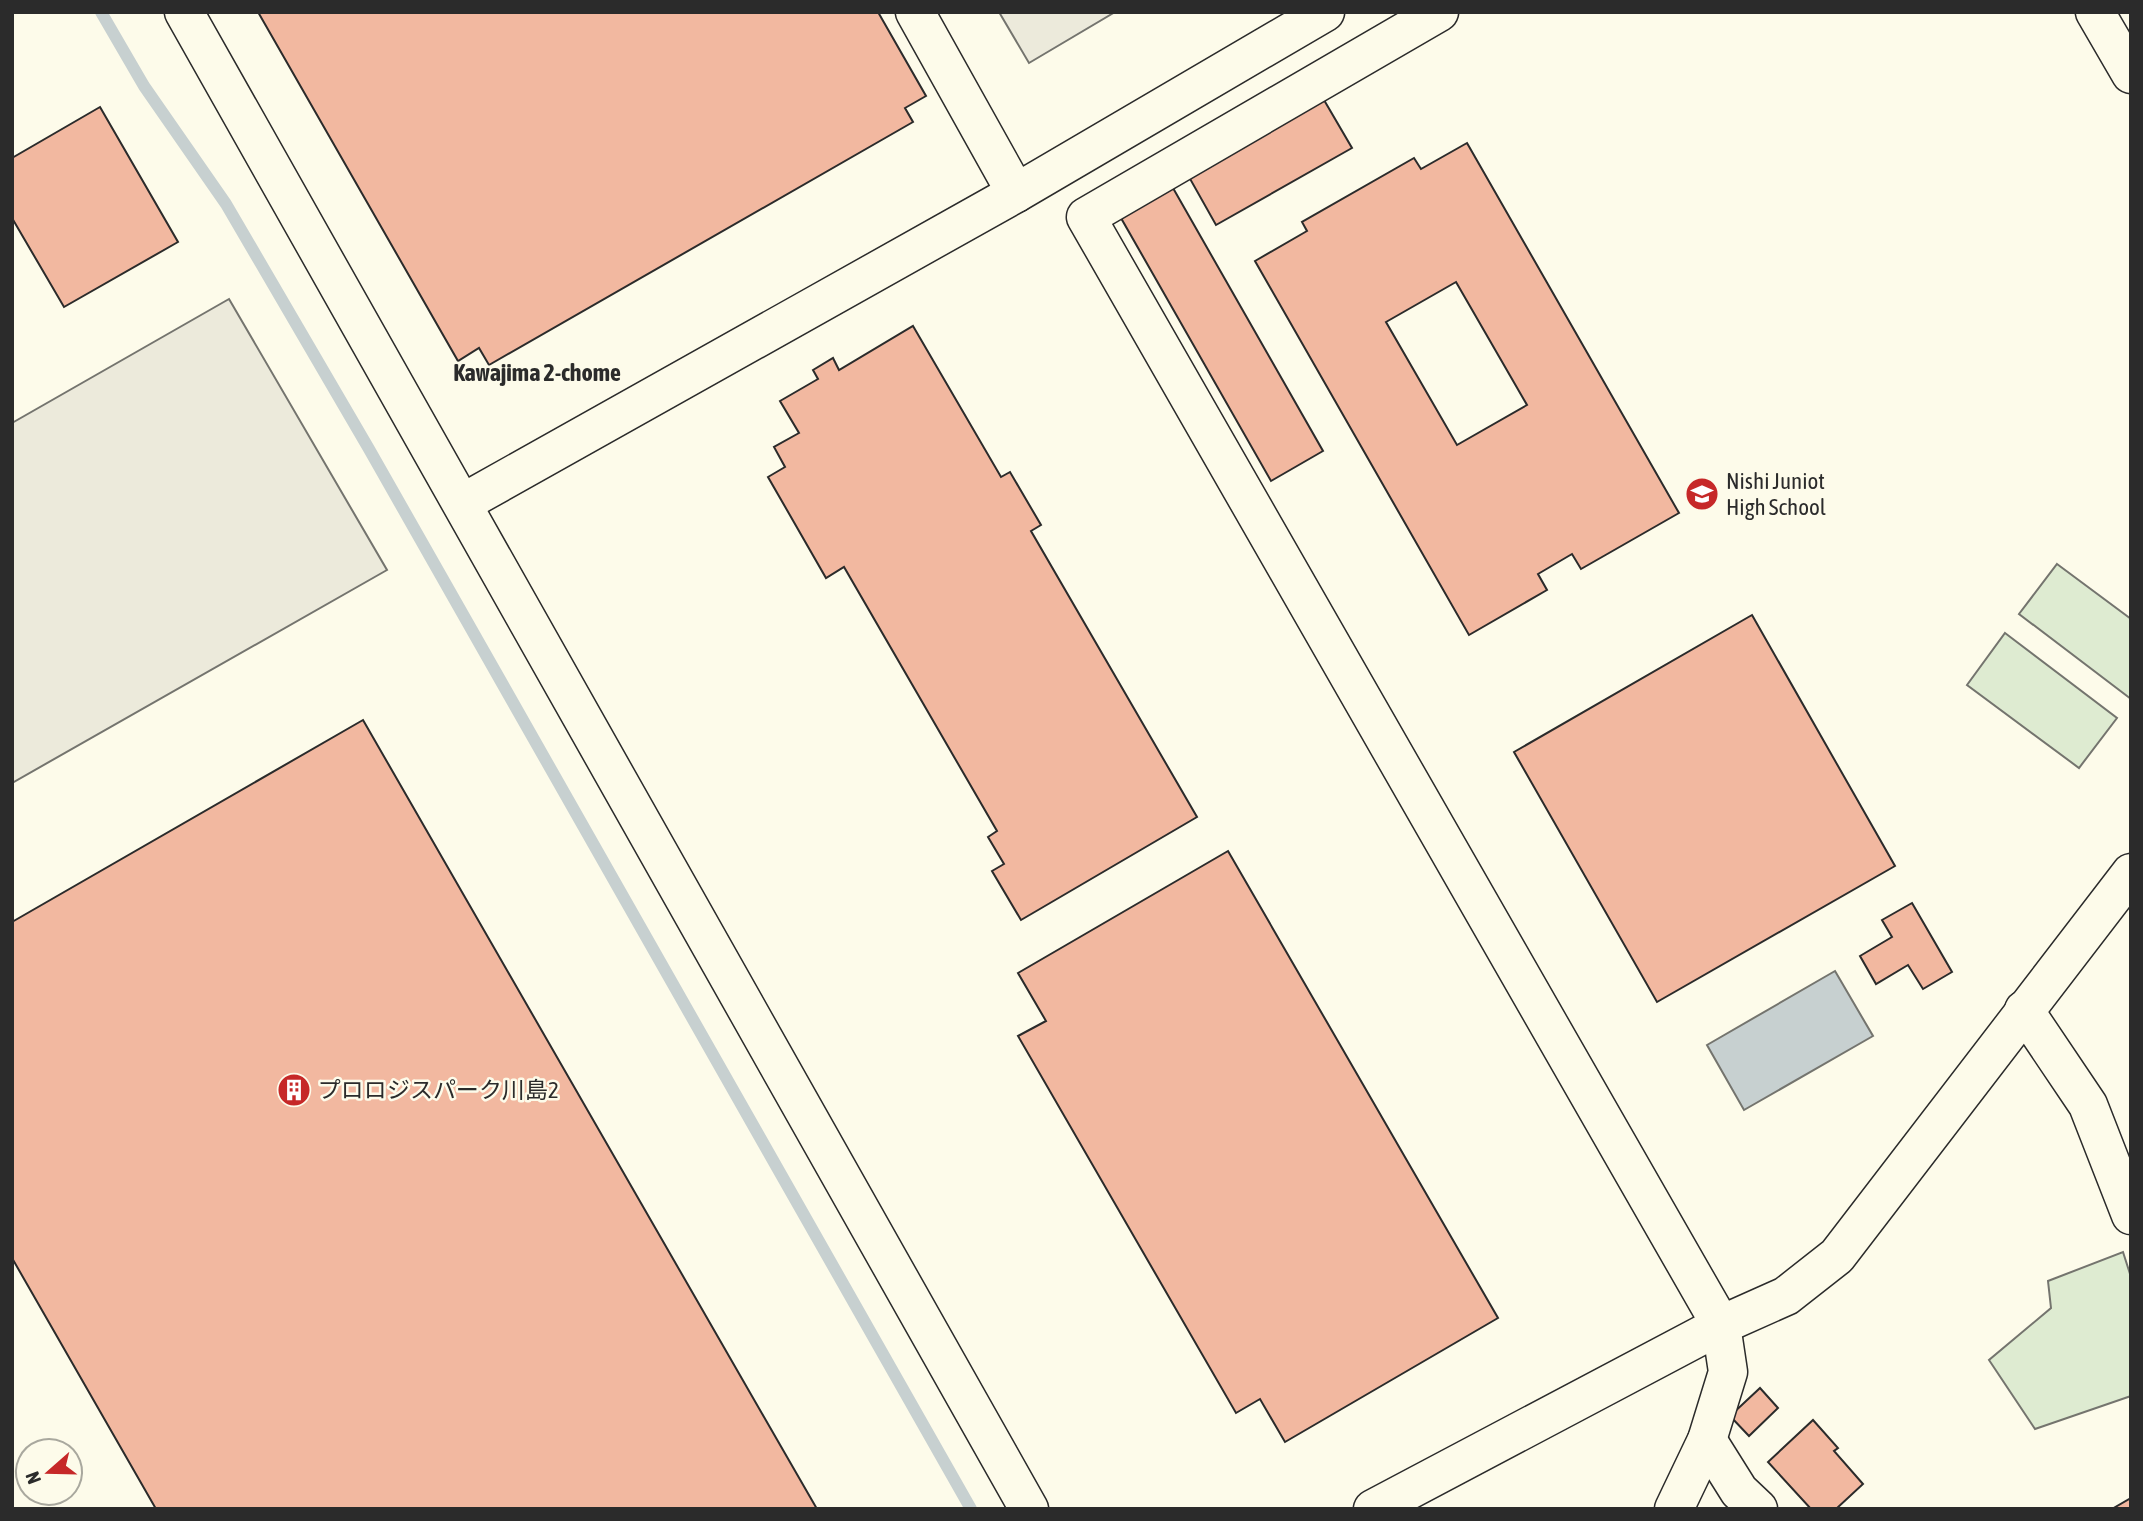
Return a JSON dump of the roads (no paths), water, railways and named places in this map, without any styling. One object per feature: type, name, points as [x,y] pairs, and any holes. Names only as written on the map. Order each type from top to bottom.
[{"type":"street","points":[[184,12],[1029,1509]]},
{"type":"street","points":[[915,12],[1016,192]]},
{"type":"street","points":[[463,503],[1016,192],[1325,12]]},
{"type":"street","points":[[1439,12],[1086,217],[1721,1325],[1728,1372],[1707,1440],[1674,1509]]},
{"type":"street","points":[[2095,12],[2131,74]]},
{"type":"street","points":[[1373,1509],[1721,1325],[1786,1297],[1837,1256],[2131,873]]},
{"type":"street","points":[[2024,1010],[2088,1105],[2131,1215]]},
{"type":"street","points":[[1707,1440],[1739,1491],[1758,1509]]},
{"type":"waterway","points":[[101,12],[144,86],[226,204],[369,449],[971,1509]]},
{"type":"place","name":"Nishi Juniot High School","points":[[1702,494]]},
{"type":"place","name":"プロロジスパーク川島2","points":[[294,1090]]},
{"type":"district","name":"Kawajima 2-chome","points":[[537,372]]}]
